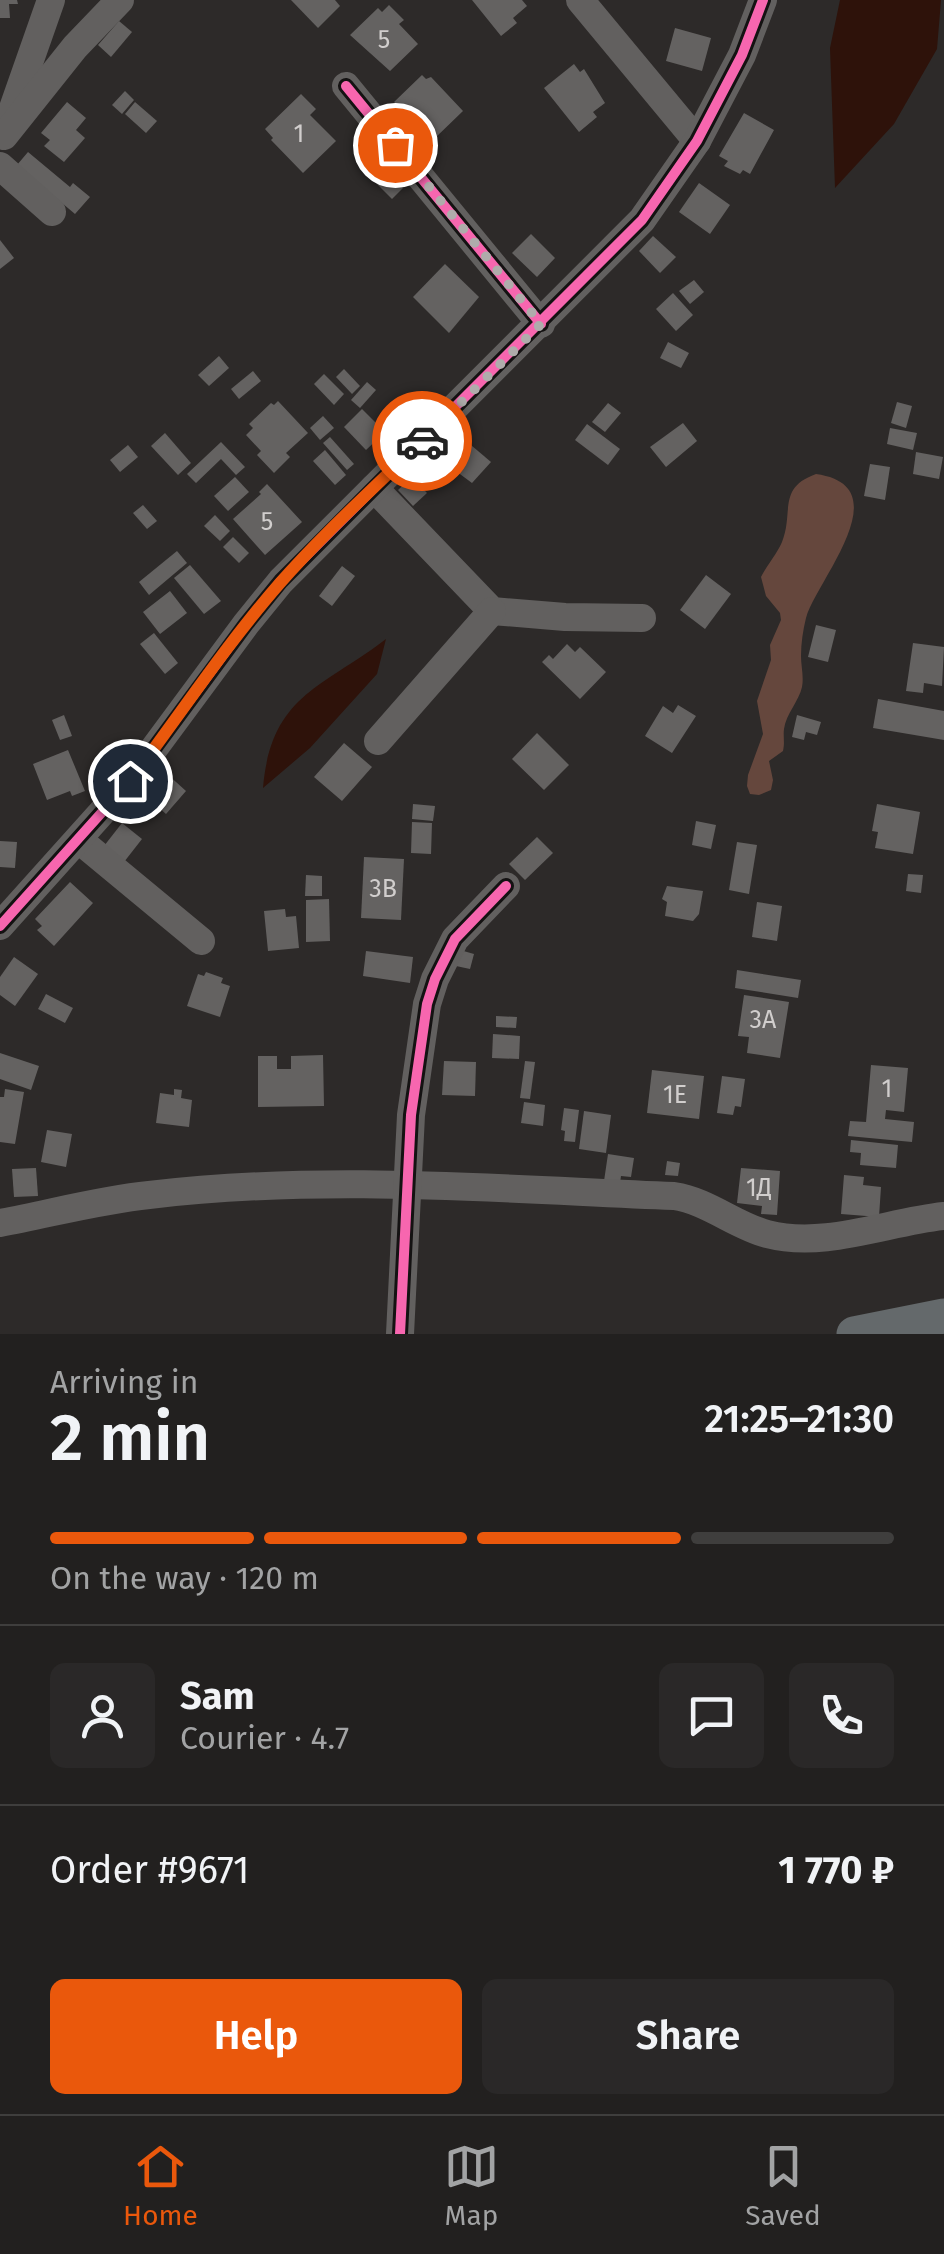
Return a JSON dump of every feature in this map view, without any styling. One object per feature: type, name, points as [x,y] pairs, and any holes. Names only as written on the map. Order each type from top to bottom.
[{"type":"main road","points":[[854,1334],[944,1316]]},
{"type":"street","points":[[2,140],[52,0]]},
{"type":"street","points":[[2,140],[65,59],[120,0]]},
{"type":"street","points":[[580,0],[697,141]]},
{"type":"street","points":[[0,926],[130,781],[258,610],[320,540],[642,220],[697,141],[742,56],[763,0]]},
{"type":"street","points":[[346,86],[541,324]]},
{"type":"street","points":[[0,166],[52,212]]},
{"type":"street","points":[[374,488],[492,611],[642,618]]},
{"type":"street","points":[[378,742],[492,611]]},
{"type":"street","points":[[79,840],[202,941]]},
{"type":"street","points":[[400,1334],[406,1184],[416,1072],[434,979],[455,940],[506,886]]},
{"type":"street","points":[[0,1224],[148,1195],[311,1185],[406,1184],[674,1196],[697,1201],[738,1222],[778,1236],[851,1234],[944,1216]]},
{"type":"shaded area","points":[[840,0],[941,0],[937,49],[894,124],[835,188],[830,48]]},
{"type":"shaded area","points":[[816,474],[841,482],[852,496],[853,515],[847,537],[806,618],[801,646],[802,687],[785,723],[783,751],[769,761],[771,790],[750,794],[748,775],[763,734],[757,701],[771,660],[770,645],[781,620],[766,596],[761,577],[782,542],[791,494],[796,486]]},
{"type":"shaded area","points":[[386,639],[377,674],[310,748],[263,788],[268,757],[289,713],[321,683]]},
{"type":"building","points":[[0,0],[17,0],[18,4],[9,4],[10,18],[0,18]]},
{"type":"building","points":[[291,0],[335,0],[340,6],[318,28]]},
{"type":"building","points":[[472,0],[522,0],[527,6],[513,18],[517,23],[501,36]]},
{"type":"building","points":[[389,5],[404,20],[399,24],[418,44],[390,71],[350,35],[378,8],[382,12]]},
{"type":"building","points":[[119,21],[132,32],[111,57],[98,45]]},
{"type":"building","points":[[675,28],[711,38],[702,71],[666,61]]},
{"type":"building","points":[[574,64],[580,72],[584,69],[605,103],[593,112],[597,117],[579,132],[544,88]]},
{"type":"building","points":[[422,75],[426,79],[431,77],[463,111],[434,139],[394,102]]},
{"type":"building","points":[[125,91],[134,100],[122,114],[112,105]]},
{"type":"building","points":[[301,94],[316,109],[310,115],[336,141],[303,173],[265,129]]},
{"type":"building","points":[[67,102],[86,118],[76,130],[85,138],[64,162],[44,146],[50,140],[41,133]]},
{"type":"building","points":[[135,102],[157,121],[146,133],[125,114]]},
{"type":"building","points":[[744,113],[774,130],[750,174],[724,166],[728,161],[719,156]]},
{"type":"building","points":[[28,152],[70,187],[73,183],[90,197],[75,214],[17,165]]},
{"type":"building","points":[[387,171],[403,188],[392,199],[375,182]]},
{"type":"building","points":[[699,183],[730,205],[710,234],[679,212]]},
{"type":"building","points":[[531,234],[555,258],[537,277],[512,253]]},
{"type":"building","points":[[653,236],[676,257],[660,273],[639,251]]},
{"type":"building","points":[[0,240],[14,258],[0,269]]},
{"type":"building","points":[[445,264],[479,297],[449,333],[413,297]]},
{"type":"building","points":[[694,280],[704,292],[690,304],[679,291]]},
{"type":"building","points":[[673,293],[693,315],[676,331],[656,309]]},
{"type":"building","points":[[668,342],[689,353],[681,368],[660,358]]},
{"type":"building","points":[[219,356],[229,368],[209,386],[198,375]]},
{"type":"building","points":[[344,369],[360,386],[352,394],[336,377]]},
{"type":"building","points":[[253,371],[261,381],[239,399],[231,389]]},
{"type":"building","points":[[324,374],[344,394],[334,405],[314,384]]},
{"type":"building","points":[[367,382],[376,390],[360,408],[351,400]]},
{"type":"building","points":[[278,401],[308,433],[286,453],[290,457],[274,473],[257,455],[261,451],[246,435],[253,428],[249,424]]},
{"type":"building","points":[[897,402],[912,406],[906,428],[891,423]]},
{"type":"building","points":[[608,403],[621,413],[605,432],[592,422]]},
{"type":"building","points":[[362,409],[385,432],[366,450],[344,427]]},
{"type":"building","points":[[323,416],[334,428],[320,440],[310,428]]},
{"type":"building","points":[[683,423],[697,441],[666,467],[650,447]]},
{"type":"building","points":[[587,424],[620,449],[608,465],[575,440]]},
{"type":"building","points":[[890,428],[917,433],[913,450],[887,444]]},
{"type":"building","points":[[165,433],[191,463],[178,475],[151,446]]},
{"type":"building","points":[[330,437],[354,464],[347,470],[323,443]]},
{"type":"building","points":[[465,440],[491,462],[472,483],[445,463]]},
{"type":"building","points":[[221,442],[245,467],[236,475],[221,459],[196,483],[187,474]]},
{"type":"building","points":[[128,445],[138,457],[120,472],[110,460]]},
{"type":"building","points":[[325,450],[346,475],[335,485],[313,461]]},
{"type":"building","points":[[916,452],[943,457],[939,479],[913,474]]},
{"type":"building","points":[[870,464],[890,467],[885,500],[864,496]]},
{"type":"building","points":[[235,477],[249,492],[228,511],[214,496]]},
{"type":"building","points":[[412,477],[427,493],[413,506],[398,490]]},
{"type":"building","points":[[267,484],[302,522],[265,555],[233,519]]},
{"type":"building","points":[[143,505],[157,521],[147,529],[133,513]]},
{"type":"building","points":[[215,515],[230,531],[220,541],[204,526]]},
{"type":"building","points":[[233,537],[249,553],[239,563],[223,547]]},
{"type":"building","points":[[177,551],[187,563],[149,595],[139,582]]},
{"type":"building","points":[[190,565],[221,601],[204,614],[174,578]]},
{"type":"building","points":[[342,566],[355,576],[332,606],[319,596]]},
{"type":"building","points":[[706,575],[731,594],[705,629],[680,610]]},
{"type":"building","points":[[170,591],[187,613],[160,634],[143,612]]},
{"type":"building","points":[[816,625],[836,630],[828,662],[808,657]]},
{"type":"building","points":[[154,633],[178,663],[165,674],[140,644]]},
{"type":"building","points":[[913,643],[944,647],[942,686],[924,683],[923,693],[906,691]]},
{"type":"building","points":[[567,644],[575,652],[580,647],[606,672],[580,699],[542,662],[549,655],[553,659]]},
{"type":"building","points":[[878,699],[944,711],[944,740],[873,728]]},
{"type":"building","points":[[678,705],[696,716],[672,753],[645,736],[663,706],[673,713]]},
{"type":"building","points":[[64,715],[72,736],[60,740],[52,720]]},
{"type":"building","points":[[797,715],[821,722],[817,735],[806,732],[804,740],[792,737]]},
{"type":"building","points":[[537,733],[569,765],[544,790],[512,759]]},
{"type":"building","points":[[344,743],[372,767],[342,801],[314,777]]},
{"type":"building","points":[[68,750],[85,791],[72,796],[70,791],[47,800],[33,764]]},
{"type":"building","points":[[166,773],[186,791],[166,814],[146,796]]},
{"type":"building","points":[[413,804],[435,806],[433,821],[412,819]]},
{"type":"building","points":[[877,804],[920,812],[913,854],[875,848],[878,832],[872,831]]},
{"type":"building","points":[[696,821],[716,825],[711,849],[692,845]]},
{"type":"building","points":[[412,822],[432,823],[431,854],[411,853]]},
{"type":"building","points":[[122,823],[142,839],[124,862],[104,846]]},
{"type":"building","points":[[537,837],[553,853],[525,880],[509,864]]},
{"type":"building","points":[[0,841],[17,842],[15,868],[0,867]]},
{"type":"building","points":[[737,842],[757,845],[749,894],[729,890]]},
{"type":"building","points":[[364,857],[404,859],[401,920],[361,918]]},
{"type":"building","points":[[908,874],[923,875],[921,893],[906,891]]},
{"type":"building","points":[[306,875],[322,876],[322,896],[305,896]]},
{"type":"building","points":[[70,882],[93,903],[54,946],[37,930],[42,926],[35,919]]},
{"type":"building","points":[[667,886],[703,891],[699,914],[693,921],[665,916],[667,902],[662,899]]},
{"type":"building","points":[[329,899],[330,941],[306,942],[306,900]]},
{"type":"building","points":[[757,902],[782,906],[777,941],[752,937]]},
{"type":"building","points":[[285,909],[286,917],[296,916],[299,948],[268,951],[264,911]]},
{"type":"building","points":[[460,950],[474,954],[470,969],[456,966]]},
{"type":"building","points":[[366,951],[413,957],[410,983],[363,976]]},
{"type":"building","points":[[14,957],[38,974],[15,1006],[0,995],[0,977]]},
{"type":"building","points":[[737,970],[801,980],[798,998],[735,988]]},
{"type":"building","points":[[206,972],[223,978],[221,983],[230,986],[220,1017],[187,1006],[198,974],[204,976]]},
{"type":"building","points":[[46,994],[73,1008],[65,1023],[38,1009]]},
{"type":"building","points":[[744,995],[789,1002],[780,1058],[747,1053],[749,1037],[738,1036]]},
{"type":"building","points":[[496,1016],[517,1017],[516,1028],[496,1027]]},
{"type":"building","points":[[493,1034],[520,1036],[519,1059],[492,1058]]},
{"type":"building","points":[[0,1053],[39,1066],[31,1090],[0,1079]]},
{"type":"building","points":[[323,1055],[324,1106],[258,1107],[258,1056],[277,1056],[277,1069],[291,1069],[291,1056]]},
{"type":"building","points":[[444,1061],[476,1062],[475,1096],[442,1095]]},
{"type":"building","points":[[525,1061],[535,1062],[530,1099],[520,1098]]},
{"type":"building","points":[[871,1065],[908,1068],[904,1112],[886,1110],[885,1119],[914,1122],[912,1142],[848,1136],[850,1121],[866,1122]]},
{"type":"building","points":[[652,1070],[704,1076],[699,1119],[647,1113]]},
{"type":"building","points":[[722,1076],[745,1079],[741,1107],[735,1106],[733,1115],[717,1113]]},
{"type":"building","points":[[5,1089],[24,1092],[15,1144],[0,1142],[0,1097],[4,1097]]},
{"type":"building","points":[[174,1089],[182,1090],[181,1098],[192,1100],[189,1127],[156,1123],[160,1093],[174,1095]]},
{"type":"building","points":[[524,1102],[545,1105],[543,1126],[521,1123]]},
{"type":"building","points":[[564,1108],[579,1110],[575,1142],[564,1141]]},
{"type":"building","points":[[584,1111],[611,1115],[606,1153],[579,1149]]},
{"type":"building","points":[[47,1130],[72,1134],[66,1167],[41,1162]]},
{"type":"building","points":[[851,1140],[898,1145],[896,1168],[860,1165],[861,1153],[850,1152]]},
{"type":"building","points":[[608,1154],[634,1158],[631,1177],[621,1176],[620,1183],[604,1181]]},
{"type":"building","points":[[667,1161],[680,1163],[678,1176],[665,1175]]},
{"type":"building","points":[[36,1168],[38,1196],[14,1197],[12,1169]]},
{"type":"building","points":[[741,1168],[780,1171],[777,1215],[761,1214],[762,1206],[737,1203]]},
{"type":"building","points":[[844,1175],[864,1177],[863,1185],[881,1187],[879,1217],[841,1214]]},
{"type":"cycle path","points":[[0,926],[130,781],[281,581],[642,220],[697,141],[742,55],[763,0]]},
{"type":"cycle path","points":[[346,86],[541,324]]},
{"type":"cycle path","points":[[400,1334],[411,1115],[427,1004],[455,939],[506,886]]},
{"type":"way so far","points":[[395,145],[541,324],[422,441]]},
{"type":"route","points":[[130,781],[281,582],[422,441]]}]
